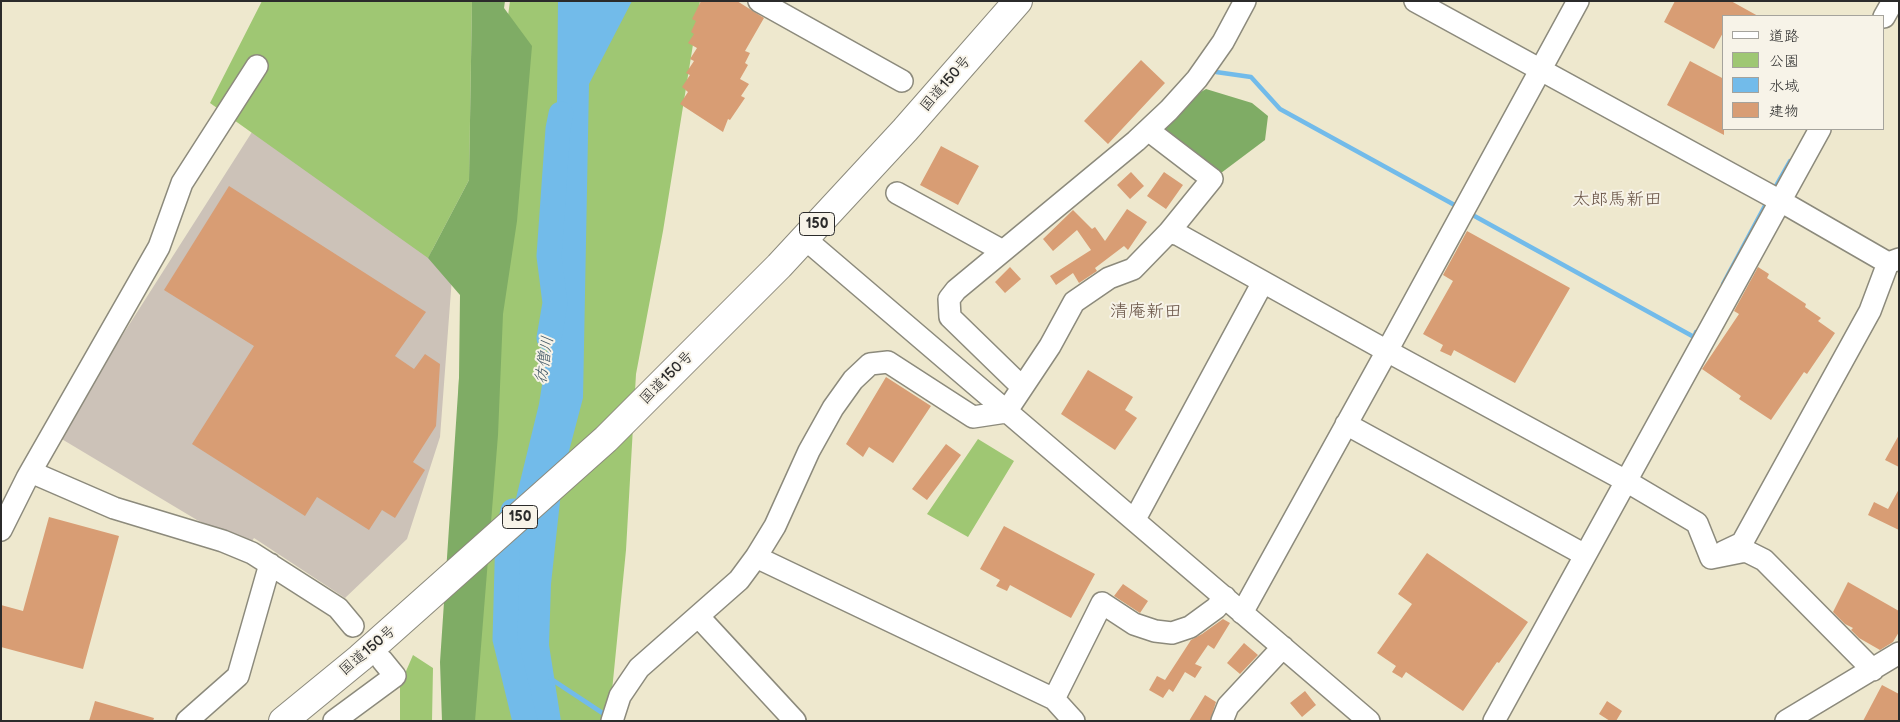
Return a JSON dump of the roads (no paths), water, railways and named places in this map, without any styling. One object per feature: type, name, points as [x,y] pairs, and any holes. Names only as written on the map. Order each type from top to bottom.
[{"type":"highway","name":"国道150号","points":[[283,721],[434,594],[606,440],[779,266],[905,130],[1018,1]]},
{"type":"street","points":[[759,1],[902,81]]},
{"type":"street","points":[[1022,387],[950,318],[949,298],[1002,251],[1148,130],[1169,110],[1197,79],[1223,42],[1245,1]]},
{"type":"street","points":[[1415,1],[1779,201],[1893,261],[1870,312],[1742,543],[1711,558]]},
{"type":"street","points":[[1242,613],[1578,1]]},
{"type":"street","points":[[1885,15],[1893,1]]},
{"type":"street","points":[[1,530],[31,472],[158,247],[182,183],[257,66]]},
{"type":"street","points":[[612,721],[620,696],[639,668],[739,580],[756,557],[775,526],[809,451],[833,408],[853,380],[870,364],[888,362],[973,417],[1006,412],[1050,346],[1074,302],[1109,278],[1133,269],[1169,232],[1212,179],[1148,130]]},
{"type":"street","points":[[1494,721],[1819,130]]},
{"type":"street","points":[[897,193],[1002,251]]},
{"type":"street","points":[[1169,232],[1179,235],[1387,352],[1626,481],[1697,523],[1711,558]]},
{"type":"street","points":[[804,238],[1370,721]]},
{"type":"street","points":[[1135,520],[1262,282]]},
{"type":"street","points":[[1346,424],[1585,555]]},
{"type":"street","points":[[31,472],[114,508],[222,541],[252,553],[338,608],[353,626]]},
{"type":"street","points":[[1711,558],[1746,551],[1764,560],[1873,670]]},
{"type":"street","points":[[756,557],[1054,699],[1074,721]]},
{"type":"street","points":[[187,721],[238,676],[270,564]]},
{"type":"street","points":[[1054,699],[1102,603],[1134,624],[1154,631],[1172,633],[1190,627],[1216,608],[1225,597]]},
{"type":"street","points":[[698,616],[795,721]]},
{"type":"street","points":[[1222,721],[1228,706],[1282,647]]},
{"type":"street","points":[[1786,721],[1899,653]]},
{"type":"street","points":[[334,721],[395,676],[382,660]]},
{"type":"water","points":[[558,1],[632,1],[589,84],[583,398],[563,474],[551,584],[549,645],[561,721],[515,721],[517,689],[508,531],[539,404],[555,303]]},
{"type":"waterway","points":[[1216,72],[1251,77],[1280,109],[1460,208]]},
{"type":"waterway","name":"彷僧川","points":[[549,338],[555,303],[549,256],[558,129],[561,114]]},
{"type":"waterway","points":[[1773,191],[1790,161]]},
{"type":"waterway","points":[[1723,284],[1768,200]]},
{"type":"waterway","points":[[1469,213],[1694,337],[1696,332]]},
{"type":"waterway","name":"彷僧川","points":[[513,511],[508,531],[505,639],[525,721]]},
{"type":"waterway","points":[[508,651],[519,658]]},
{"type":"waterway","points":[[551,679],[607,716]]},
{"type":"district","name":"太郎馬新田","points":[[1617,200]]},
{"type":"district","name":"清庵新田","points":[[1146,312]]}]
